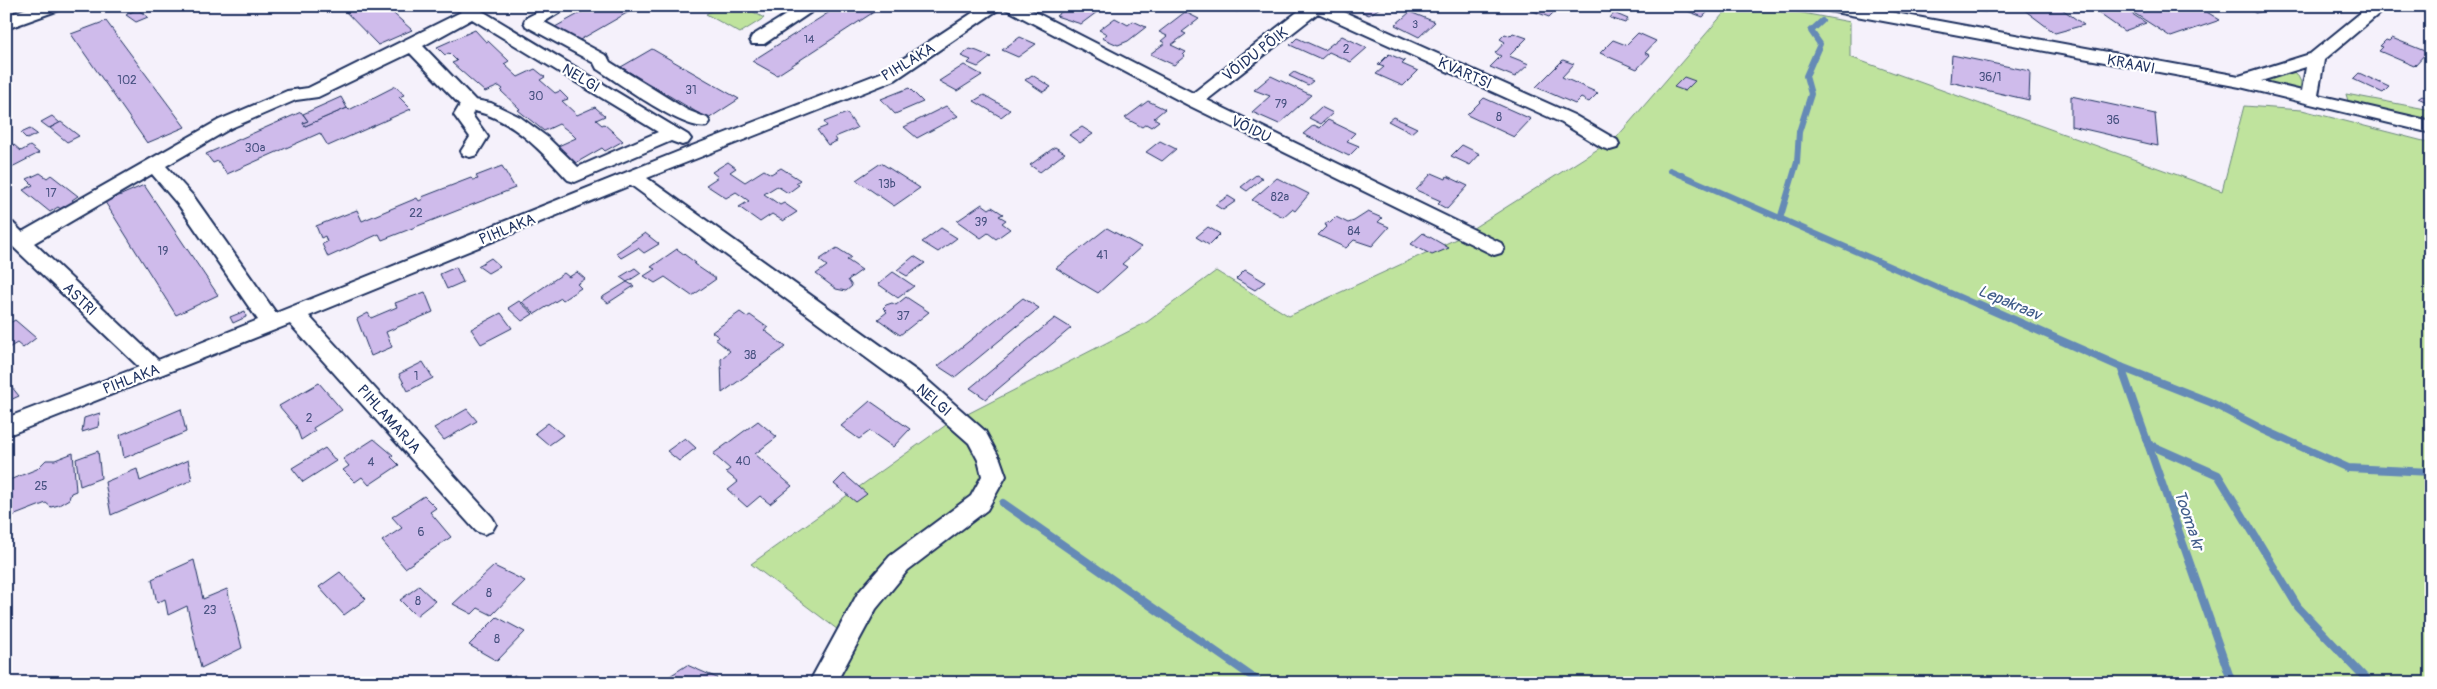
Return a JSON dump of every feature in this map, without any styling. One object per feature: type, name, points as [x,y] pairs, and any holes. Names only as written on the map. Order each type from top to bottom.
[{"type":"street","points":[[6,23],[52,6]]},
{"type":"street","points":[[562,6],[532,22],[602,60],[603,66],[680,114],[701,122]]},
{"type":"street","points":[[758,40],[812,6]]},
{"type":"street","name":"PIHLAKA","points":[[6,427],[154,370],[888,76],[995,6]]},
{"type":"street","name":"VÕIDU","points":[[1010,6],[1194,101],[1494,248]]},
{"type":"street","name":"VÕIDU PÕIK","points":[[1194,101],[1317,6]]},
{"type":"street","name":"KVARTSI","points":[[1317,6],[1568,119],[1610,144]]},
{"type":"street","name":"KRAAVI","points":[[1830,6],[2240,82],[2301,98],[2431,127]]},
{"type":"street","points":[[2240,82],[2273,70],[2316,58],[2380,6]]},
{"type":"street","points":[[13,235],[155,166],[225,124],[293,95],[312,93],[412,45],[467,10]]},
{"type":"street","name":"NELGI","points":[[467,10],[700,150]]},
{"type":"street","points":[[412,45],[469,104],[486,106],[542,141],[575,176],[672,134]]},
{"type":"street","points":[[2301,98],[2310,94],[2316,58]]},
{"type":"street","points":[[469,104],[463,115],[479,137],[470,151]]},
{"type":"street","points":[[155,166],[187,202],[272,323]]},
{"type":"street","name":"NELGI","points":[[634,178],[910,378],[977,437],[989,459],[994,476],[979,503],[899,564],[867,601],[822,683]]},
{"type":"street","name":"ASTRI","points":[[13,235],[154,370]]},
{"type":"street","name":"PIHLAMARJA","points":[[294,314],[484,524]]},
{"type":"green space","points":[[719,6],[743,6],[764,18],[740,33],[706,14]]},
{"type":"green space","points":[[1730,6],[1766,6],[1850,22],[1850,57],[2222,191],[2244,106],[2302,110],[2431,143],[2431,683],[826,683],[850,639],[751,564],[946,425],[1147,322],[1216,271],[1289,316],[1456,239],[1617,137]]},
{"type":"green space","points":[[2293,72],[2297,74],[2301,82],[2300,91],[2292,92],[2256,80]]},
{"type":"green space","points":[[2346,94],[2431,110],[2431,124],[2348,101]]},
{"type":"building","points":[[340,6],[385,6],[412,30],[378,45]]},
{"type":"building","points":[[593,6],[639,6],[578,41],[555,27]]},
{"type":"building","points":[[839,6],[883,6],[777,75],[752,61]]},
{"type":"building","points":[[1069,6],[1084,6],[1097,12],[1081,24],[1056,16]]},
{"type":"building","points":[[1210,6],[1245,6],[1237,12]]},
{"type":"building","points":[[1349,6],[1383,6],[1369,15]]},
{"type":"building","points":[[1527,6],[1560,6],[1549,17],[1525,8]]},
{"type":"building","points":[[1674,6],[1713,6],[1703,17]]},
{"type":"building","points":[[1971,6],[1984,6],[1986,12],[1972,11]]},
{"type":"building","points":[[2019,6],[2058,6],[2084,25],[2055,33]]},
{"type":"building","points":[[2088,6],[2120,6],[2146,23],[2124,31]]},
{"type":"building","points":[[2123,6],[2197,6],[2220,20],[2171,37]]},
{"type":"building","points":[[2246,6],[2291,6],[2255,13]]},
{"type":"building","points":[[137,9],[148,17],[136,22],[126,15]]},
{"type":"building","points":[[1185,12],[1199,19],[1182,32],[1186,34],[1171,45],[1186,52],[1183,55],[1185,56],[1174,65],[1150,54],[1165,43],[1161,41],[1167,36],[1159,32]]},
{"type":"building","points":[[1410,12],[1435,22],[1419,37],[1395,25]]},
{"type":"building","points":[[1614,13],[1628,19],[1625,23],[1610,18]]},
{"type":"building","points":[[1115,18],[1128,25],[1133,21],[1146,27],[1128,41],[1118,45],[1102,38],[1107,34],[1099,30]]},
{"type":"building","points":[[106,21],[185,127],[147,143],[71,34]]},
{"type":"building","points":[[475,30],[509,61],[504,64],[518,77],[535,69],[545,77],[540,80],[555,93],[560,91],[568,99],[562,101],[577,115],[595,107],[605,116],[596,120],[602,125],[604,124],[623,141],[605,151],[602,148],[574,164],[556,147],[576,138],[571,133],[559,124],[544,131],[518,110],[520,109],[501,91],[503,89],[499,86],[485,92],[452,63],[457,61],[449,53],[445,55],[437,47]]},
{"type":"building","points":[[1513,33],[1527,38],[1509,56],[1529,64],[1515,77],[1490,67],[1501,56],[1495,53],[1505,42],[1500,39],[1505,34],[1510,36]]},
{"type":"building","points":[[1638,33],[1656,41],[1645,53],[1650,55],[1637,69],[1600,53],[1613,40],[1626,45]]},
{"type":"building","points":[[1342,36],[1367,48],[1351,62],[1329,52],[1321,59],[1290,45],[1297,38],[1324,50]]},
{"type":"building","points":[[1020,37],[1036,44],[1018,57],[1002,50]]},
{"type":"building","points":[[2392,38],[2427,52],[2414,66],[2379,51],[2383,47],[2380,46],[2386,40],[2389,41]]},
{"type":"building","points":[[652,49],[739,99],[708,119],[621,67]]},
{"type":"building","points":[[970,49],[991,57],[978,67],[968,63],[971,60],[961,56]]},
{"type":"building","points":[[1389,54],[1405,61],[1402,64],[1418,71],[1403,86],[1376,74],[1384,67],[1378,65]]},
{"type":"building","points":[[1952,55],[2030,71],[2029,100],[1950,82]]},
{"type":"building","points":[[1563,60],[1574,64],[1562,77],[1598,93],[1589,102],[1581,98],[1575,104],[1536,87]]},
{"type":"building","points":[[964,65],[982,75],[957,91],[939,81]]},
{"type":"building","points":[[1294,72],[1313,81],[1308,85],[1289,76]]},
{"type":"building","points":[[2359,73],[2389,87],[2383,93],[2353,79]]},
{"type":"building","points":[[1032,75],[1051,87],[1043,92],[1025,80]]},
{"type":"building","points":[[1271,76],[1311,95],[1279,124],[1252,112],[1270,96],[1254,90]]},
{"type":"building","points":[[1684,77],[1695,81],[1685,91],[1674,87]]},
{"type":"building","points":[[396,86],[404,95],[399,97],[411,109],[328,146],[320,133],[227,174],[218,161],[213,163],[206,154],[301,112],[308,121],[303,123],[305,126],[347,108],[349,110]]},
{"type":"building","points":[[909,88],[923,102],[895,114],[881,99]]},
{"type":"building","points":[[984,95],[1010,110],[1001,117],[974,101]]},
{"type":"building","points":[[2422,95],[2431,99],[2431,104],[2418,98]]},
{"type":"building","points":[[2071,96],[2155,114],[2158,146],[2071,126]]},
{"type":"building","points":[[341,97],[347,108],[305,126],[303,123],[308,121],[303,114]]},
{"type":"building","points":[[1484,98],[1531,119],[1514,137],[1467,115]]},
{"type":"building","points":[[1148,101],[1165,109],[1154,118],[1159,121],[1151,127],[1146,124],[1142,127],[1125,118]]},
{"type":"building","points":[[946,106],[958,116],[917,138],[904,127]]},
{"type":"building","points":[[1321,107],[1333,113],[1321,124],[1309,118]]},
{"type":"building","points":[[847,113],[857,128],[835,137],[837,141],[828,145],[817,130],[827,126],[824,122]]},
{"type":"building","points":[[52,116],[60,123],[49,128],[41,122]]},
{"type":"building","points":[[1393,117],[1417,128],[1411,133],[1388,121]]},
{"type":"building","points":[[1328,120],[1355,133],[1347,141],[1359,146],[1349,156],[1303,134],[1314,125],[1320,128]]},
{"type":"building","points":[[61,122],[79,136],[67,142],[50,128]]},
{"type":"building","points":[[1082,127],[1093,134],[1080,143],[1069,135]]},
{"type":"building","points":[[30,129],[37,134],[27,139],[21,133]]},
{"type":"building","points":[[6,138],[21,151],[30,146],[39,153],[6,170]]},
{"type":"building","points":[[1160,141],[1176,149],[1162,161],[1146,152]]},
{"type":"building","points":[[1462,145],[1480,154],[1470,165],[1451,156]]},
{"type":"building","points":[[1055,147],[1065,153],[1040,172],[1030,165]]},
{"type":"building","points":[[728,162],[736,168],[730,172],[745,182],[764,170],[771,174],[781,168],[800,180],[796,183],[799,185],[788,193],[777,186],[764,194],[780,205],[784,203],[797,212],[783,221],[772,214],[760,222],[739,207],[749,201],[736,192],[726,198],[706,185],[718,177],[712,172]]},
{"type":"building","points":[[881,163],[920,188],[894,206],[856,180]]},
{"type":"building","points":[[502,166],[515,188],[382,240],[379,234],[328,257],[322,244],[327,242],[325,236],[321,238],[316,226],[357,210],[362,221],[417,198],[419,201],[423,199],[422,197],[471,178],[473,180],[478,179],[476,176]]},
{"type":"building","points":[[40,173],[47,178],[51,175],[78,196],[72,200],[79,205],[65,212],[58,207],[50,212],[23,190],[33,185],[27,179]]},
{"type":"building","points":[[1432,173],[1446,179],[1447,176],[1468,186],[1447,209],[1438,204],[1441,201],[1416,190]]},
{"type":"building","points":[[1256,175],[1263,178],[1247,191],[1241,187]]},
{"type":"building","points":[[1277,178],[1309,194],[1295,211],[1292,209],[1283,217],[1252,200]]},
{"type":"building","points":[[144,185],[218,295],[176,315],[105,202]]},
{"type":"building","points":[[1228,196],[1236,201],[1223,210],[1215,205]]},
{"type":"building","points":[[982,204],[989,209],[992,207],[1003,214],[999,216],[1006,220],[1002,223],[1010,229],[996,239],[988,233],[981,238],[957,221]]},
{"type":"building","points":[[1368,212],[1382,218],[1378,222],[1389,227],[1372,246],[1354,240],[1346,248],[1318,235],[1327,226],[1325,225],[1327,222],[1330,223],[1336,217],[1348,223]]},
{"type":"building","points":[[1208,227],[1220,234],[1209,245],[1196,237]]},
{"type":"building","points":[[941,228],[957,238],[938,252],[922,242]]},
{"type":"building","points":[[1107,228],[1141,247],[1122,264],[1127,267],[1098,293],[1056,268]]},
{"type":"building","points":[[645,233],[659,244],[644,253],[638,248],[621,258],[616,253]]},
{"type":"building","points":[[1423,233],[1449,248],[1432,255],[1411,244]]},
{"type":"building","points":[[837,248],[851,257],[847,260],[862,270],[848,280],[852,286],[846,291],[836,289],[816,274],[827,266],[819,260]]},
{"type":"building","points":[[677,249],[696,263],[694,264],[716,279],[692,296],[665,277],[655,283],[644,276],[655,269],[651,267]]},
{"type":"building","points":[[914,256],[925,263],[907,276],[897,270]]},
{"type":"building","points":[[491,258],[500,266],[488,273],[478,266]]},
{"type":"building","points":[[456,267],[463,282],[447,289],[440,274]]},
{"type":"building","points":[[635,268],[641,273],[627,282],[620,277]]},
{"type":"building","points":[[1245,270],[1265,282],[1255,290],[1236,279]]},
{"type":"building","points":[[577,272],[585,279],[577,284],[581,288],[563,300],[561,298],[535,314],[522,302],[564,273],[569,277]]},
{"type":"building","points":[[893,272],[914,286],[898,298],[878,284]]},
{"type":"building","points":[[627,282],[634,286],[608,303],[601,298]]},
{"type":"building","points":[[425,292],[433,312],[386,332],[392,347],[371,356],[357,319],[368,313],[371,318],[397,307],[395,303]]},
{"type":"building","points":[[906,297],[929,312],[900,335],[878,319],[887,312],[883,308],[886,305],[892,303],[896,305]]},
{"type":"building","points":[[1023,298],[1039,308],[955,377],[938,366]]},
{"type":"building","points":[[519,301],[533,314],[522,321],[508,308]]},
{"type":"building","points":[[245,311],[246,317],[233,323],[230,317]]},
{"type":"building","points":[[740,312],[747,317],[750,315],[768,328],[764,330],[786,347],[722,393],[721,359],[730,351],[715,339],[719,337],[712,332]]},
{"type":"building","points":[[501,313],[512,328],[481,344],[471,329]]},
{"type":"building","points":[[1055,318],[1071,328],[986,399],[970,388]]},
{"type":"building","points":[[15,320],[36,338],[23,348],[17,343],[7,349],[6,325]]},
{"type":"building","points":[[423,362],[433,378],[408,391],[399,374]]},
{"type":"building","points":[[319,383],[342,410],[313,428],[315,431],[301,440],[296,426],[279,406]]},
{"type":"building","points":[[11,386],[19,396],[6,402],[6,389]]},
{"type":"building","points":[[870,401],[910,429],[893,447],[870,431],[859,439],[841,426]]},
{"type":"building","points":[[181,409],[186,432],[124,458],[120,435]]},
{"type":"building","points":[[467,409],[477,421],[444,440],[434,428]]},
{"type":"building","points":[[100,413],[98,427],[82,432],[84,418]]},
{"type":"building","points":[[758,421],[777,437],[755,454],[792,486],[770,504],[760,496],[747,507],[728,490],[738,482],[726,472],[730,469],[713,454]]},
{"type":"building","points":[[548,423],[563,435],[549,445],[535,433]]},
{"type":"building","points":[[685,438],[696,448],[679,461],[667,451]]},
{"type":"building","points":[[374,439],[393,455],[391,457],[399,465],[369,485],[362,477],[355,482],[343,470],[349,466],[343,459]]},
{"type":"building","points":[[325,448],[336,461],[303,482],[292,468]]},
{"type":"building","points":[[98,451],[101,478],[80,486],[76,459]]},
{"type":"building","points":[[73,453],[76,491],[71,493],[69,499],[51,507],[46,503],[10,517],[7,481],[37,469],[46,460],[55,460]]},
{"type":"building","points":[[188,460],[192,480],[111,515],[105,482],[137,469],[140,481]]},
{"type":"building","points":[[844,474],[867,494],[856,502],[834,484]]},
{"type":"building","points":[[424,496],[436,508],[430,512],[451,537],[405,568],[382,541],[402,528],[392,517]]},
{"type":"building","points":[[194,560],[203,599],[227,589],[242,648],[201,668],[187,606],[168,615],[165,599],[157,603],[152,579]]},
{"type":"building","points":[[494,566],[525,581],[492,615],[478,608],[472,614],[453,604]]},
{"type":"building","points":[[340,572],[366,599],[344,615],[319,587]]},
{"type":"building","points":[[419,586],[435,601],[416,616],[400,600]]},
{"type":"building","points":[[497,617],[525,632],[497,661],[469,645]]},
{"type":"building","points":[[687,665],[717,678],[714,683],[659,683]]},
{"type":"building","points":[[514,675],[528,683],[507,683]]},
{"type":"waterway","name":"Lepakraav","points":[[1780,218],[1797,162],[1799,132],[1811,94],[1806,76],[1820,44],[1811,31],[1822,21]]},
{"type":"waterway","points":[[1670,170],[1780,218]]},
{"type":"waterway","name":"Lepakraav","points":[[1780,218],[1980,306]]},
{"type":"waterway","name":"Lepakraav","points":[[1978,304],[2121,367]]},
{"type":"waterway","name":"Lepakraav","points":[[2121,367],[2210,402],[2262,429],[2348,468],[2431,472]]},
{"type":"waterway","name":"Tooma kr","points":[[2121,367],[2148,444]]},
{"type":"waterway","points":[[2148,444],[2218,475],[2298,607],[2370,683]]},
{"type":"waterway","name":"Tooma kr","points":[[2148,444],[2232,683]]},
{"type":"waterway","points":[[1003,503],[1261,683]]}]
